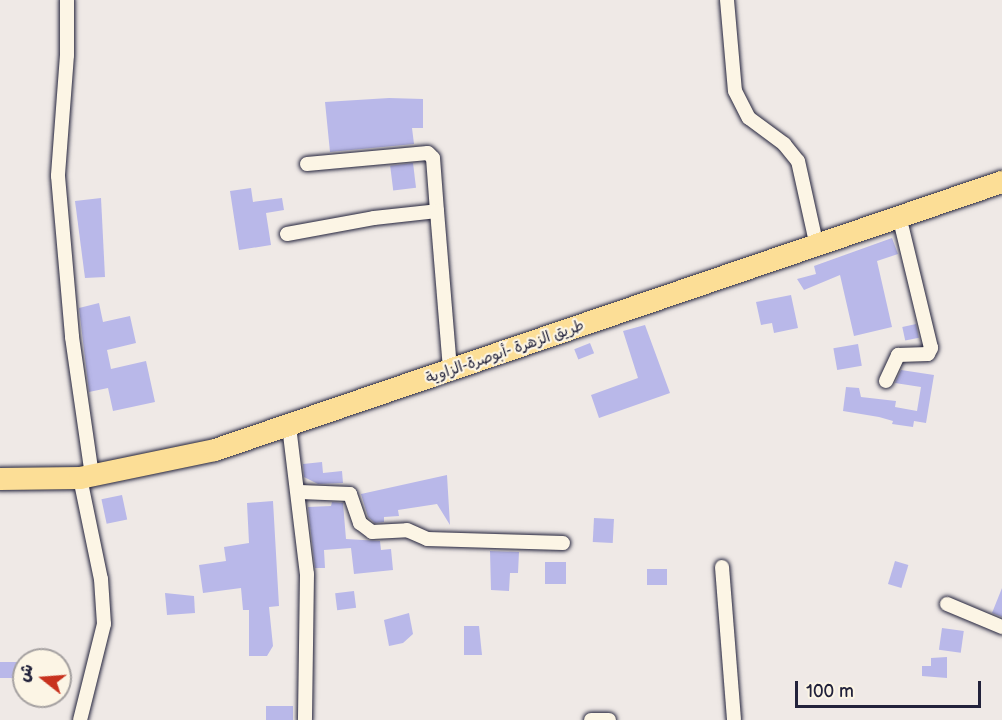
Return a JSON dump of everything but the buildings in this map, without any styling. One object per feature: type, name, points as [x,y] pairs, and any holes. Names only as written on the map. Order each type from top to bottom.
[{"type":"main road","name":"طريق الزهرة -أبوصرة-الزاوية","points":[[0,479],[86,477],[179,460],[289,426],[817,246],[900,220],[1002,182]]},
{"type":"street","points":[[67,0],[67,55],[58,176],[86,477],[101,579],[104,624],[80,720]]},
{"type":"street","points":[[726,0],[735,91],[749,118],[784,144],[798,161],[817,246]]},
{"type":"street","points":[[307,164],[428,153],[433,158],[450,370]]},
{"type":"street","points":[[287,234],[374,218],[437,212]]},
{"type":"street","points":[[886,381],[898,355],[928,354],[931,348],[900,220]]},
{"type":"street","points":[[289,426],[300,492],[307,574],[305,720]]},
{"type":"street","points":[[300,492],[350,494],[360,523],[372,532],[407,530],[427,539],[563,543]]},
{"type":"street","points":[[722,567],[734,720]]},
{"type":"street","points":[[946,604],[1002,627]]},
{"type":"street","points":[[591,720],[609,720]]}]
